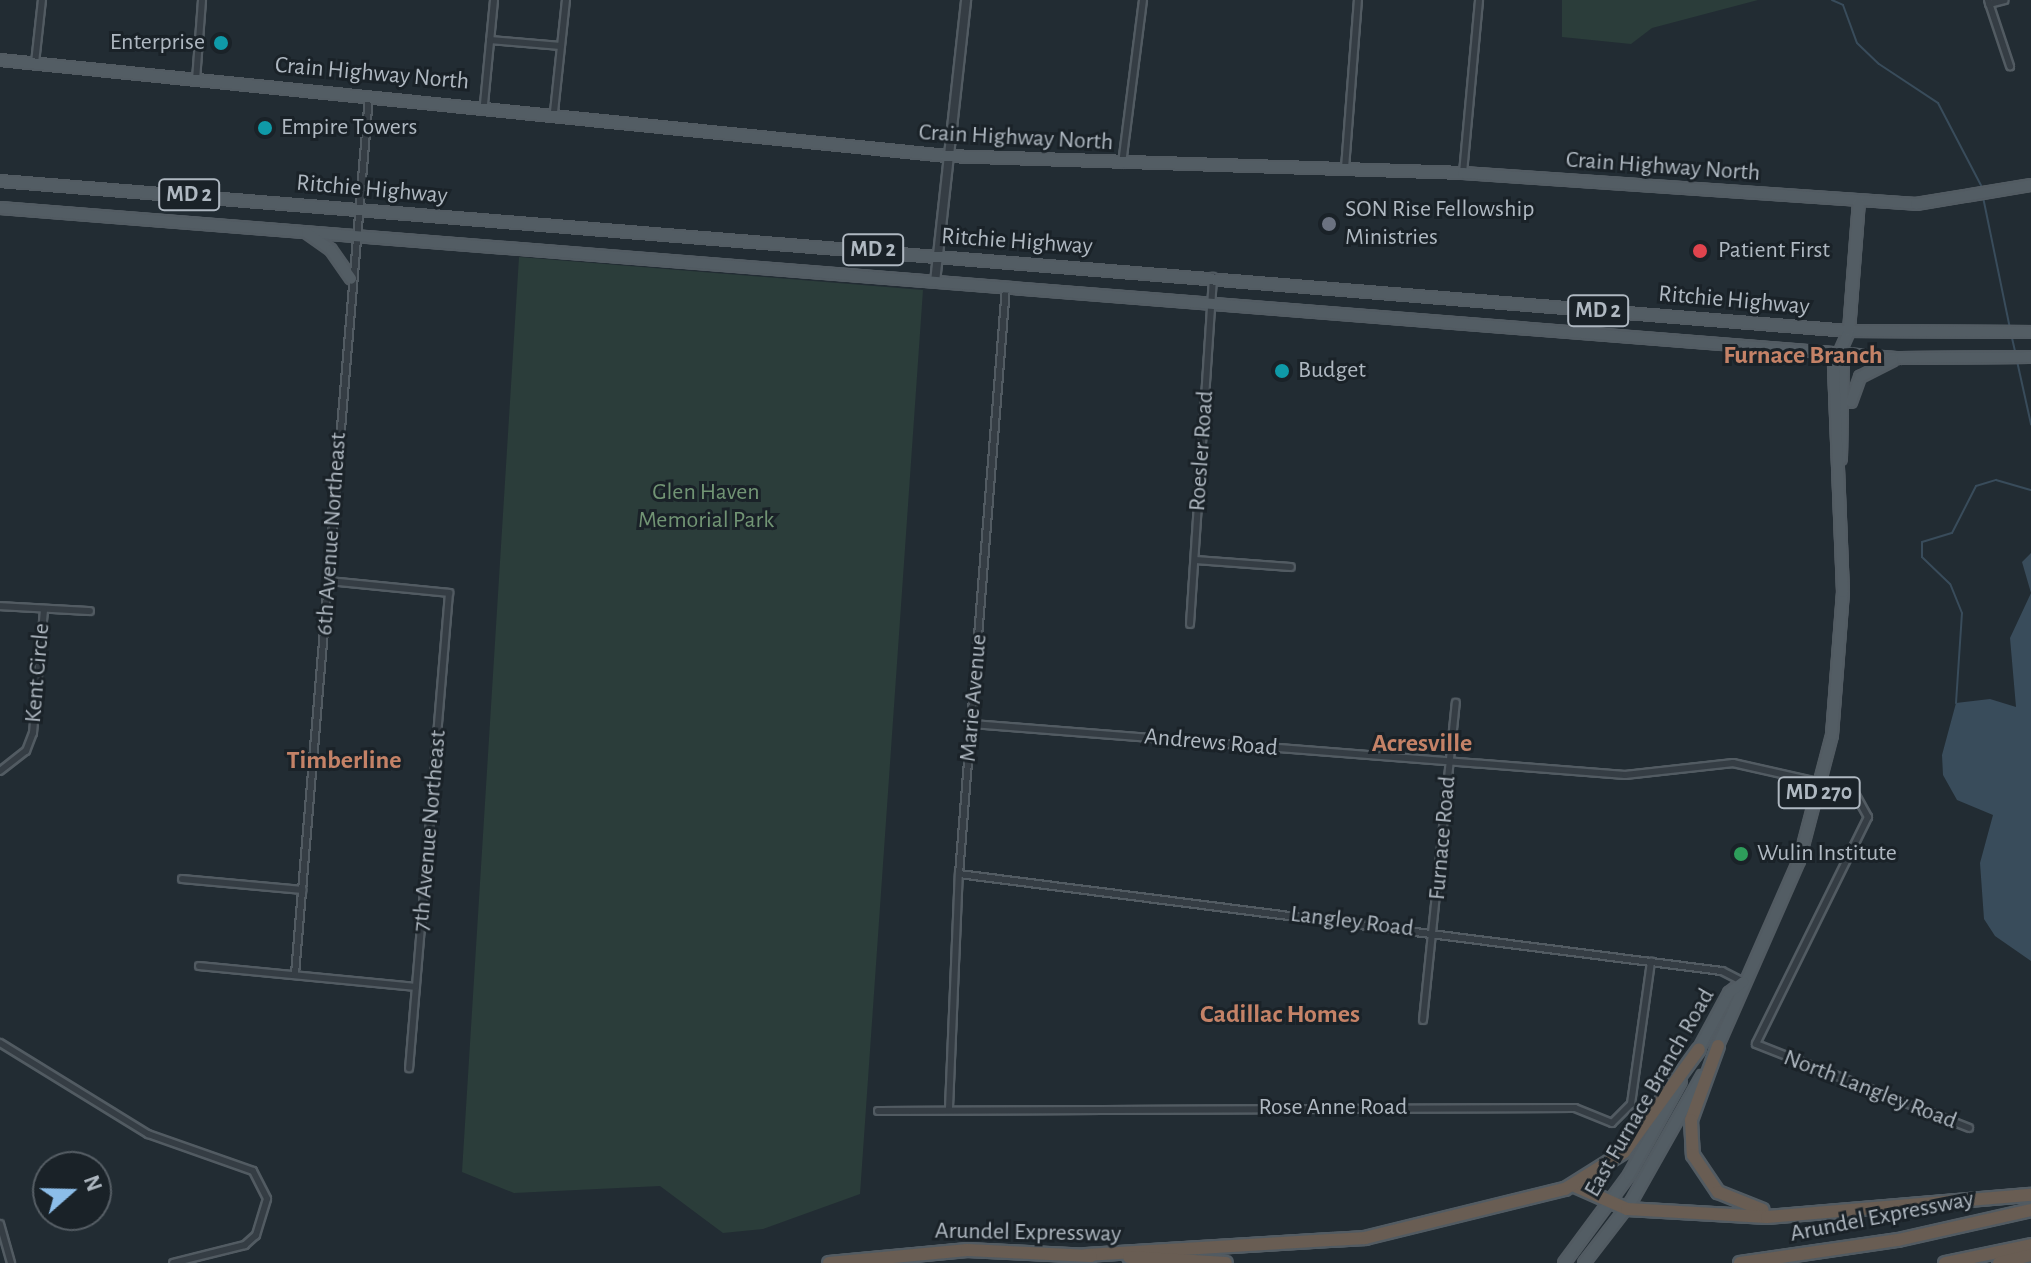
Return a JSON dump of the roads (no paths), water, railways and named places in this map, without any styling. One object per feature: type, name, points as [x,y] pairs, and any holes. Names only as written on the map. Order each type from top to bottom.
[{"type":"highway","points":[[1718,1046],[1691,1120],[1693,1155],[1726,1198],[1782,1214]]},
{"type":"highway","points":[[1086,1255],[1365,1238],[1480,1215],[1574,1185],[1624,1152],[1699,1049]]},
{"type":"highway","points":[[1574,1185],[1627,1209],[1782,1214],[1872,1213],[2031,1195]]},
{"type":"highway","name":"Arundel Expressway","points":[[1740,1263],[1898,1240],[2031,1210]]},
{"type":"highway","points":[[1945,1263],[2031,1245]]},
{"type":"highway","name":"Arundel Expressway","points":[[829,1263],[967,1250],[1226,1263]]},
{"type":"highway","points":[[1999,1263],[2031,1255]]},
{"type":"main road","name":"Crain Highway North","points":[[0,60],[484,104],[946,156],[1463,173],[1859,201],[1965,200],[2031,185]]},
{"type":"main road","name":"Ritchie Highway","points":[[0,181],[1849,331],[2031,332]]},
{"type":"main road","name":"MD 270","points":[[1843,354],[1849,331],[1859,201]]},
{"type":"main road","name":"Ritchie Highway","points":[[0,208],[1843,354],[1899,358],[2027,358]]},
{"type":"main road","points":[[305,232],[331,250],[351,279]]},
{"type":"main road","name":"East Furnace Branch Road","points":[[1841,459],[1847,435],[1843,354]]},
{"type":"main road","name":"East Furnace Branch Road","points":[[1584,1263],[1627,1209],[1718,1046],[1743,982],[1792,880],[1822,781],[1841,655],[1841,459],[1834,365],[1843,354]]},
{"type":"main road","points":[[1847,435],[1856,383],[1899,358]]},
{"type":"main road","name":"East Furnace Branch Road","points":[[1564,1263],[1612,1202],[1729,993],[1743,982]]},
{"type":"street","points":[[35,63],[42,0]]},
{"type":"street","points":[[196,80],[202,0]]},
{"type":"street","points":[[484,104],[494,0]]},
{"type":"street","points":[[554,112],[566,0]]},
{"type":"street","points":[[935,282],[946,156],[966,0]]},
{"type":"street","points":[[1122,164],[1143,0]]},
{"type":"street","points":[[1345,168],[1358,0]]},
{"type":"street","points":[[1463,173],[1479,0]]},
{"type":"street","points":[[2005,0],[1988,2],[2010,66]]},
{"type":"street","points":[[490,40],[561,46]]},
{"type":"street","name":"6th Avenue Northeast","points":[[295,974],[329,581],[354,236],[369,93]]},
{"type":"street","name":"Roesler Road","points":[[1190,624],[1213,277]]},
{"type":"street","name":"Marie Avenue","points":[[949,1108],[959,874],[1006,287]]},
{"type":"street","points":[[1195,560],[1291,567]]},
{"type":"street","name":"7th Avenue Northeast","points":[[329,581],[449,593],[409,1068]]},
{"type":"street","points":[[0,606],[90,611]]},
{"type":"street","name":"Kent Circle","points":[[0,771],[26,751],[33,733],[44,610]]},
{"type":"street","name":"Furnace Road","points":[[1423,1020],[1456,703]]},
{"type":"street","name":"Andrews Road","points":[[972,724],[1635,776],[1726,763],[1822,781]]},
{"type":"street","name":"North Langley Road","points":[[1822,781],[1862,796],[1868,817],[1756,1044],[1969,1128]]},
{"type":"street","name":"Langley Road","points":[[959,874],[1651,961],[1722,971],[1743,982]]},
{"type":"street","points":[[182,879],[303,890]]},
{"type":"street","name":"Rose Anne Road","points":[[878,1111],[949,1108],[1575,1108],[1612,1123],[1631,1104],[1651,961]]},
{"type":"street","points":[[199,966],[416,987]]},
{"type":"street","points":[[0,1043],[148,1134],[253,1171],[266,1212],[245,1245],[173,1263]]},
{"type":"street","points":[[0,1224],[11,1263]]},
{"type":"water","points":[[2031,553],[2031,593],[2022,562]]},
{"type":"water","points":[[2031,593],[2031,961],[1995,936],[1984,919],[1980,863],[1993,815],[1957,800],[1943,775],[1942,755],[1956,703],[1990,699],[2016,707],[2010,638]]},
{"type":"waterway","points":[[1832,0],[1843,5],[1857,43],[1879,64],[1938,103],[1982,187]]},
{"type":"waterway","points":[[1983,197],[2010,328]]},
{"type":"waterway","points":[[2012,338],[2015,351]]},
{"type":"waterway","points":[[2017,361],[2031,424]]},
{"type":"waterway","points":[[1956,703],[1962,613],[1950,584],[1922,557],[1922,542],[1952,533],[1976,486],[1996,480],[2031,490]]},
{"type":"place","name":"Enterprise","points":[[221,43]]},
{"type":"place","name":"Empire Towers","points":[[265,128]]},
{"type":"place","name":"SON Rise Fellowship Ministries","points":[[1329,224]]},
{"type":"place","name":"Patient First","points":[[1700,251]]},
{"type":"place","name":"Budget","points":[[1282,371]]},
{"type":"place","name":"Wulin Institute","points":[[1741,854]]},
{"type":"district","name":"Furnace Branch","points":[[1803,356]]},
{"type":"district","name":"Acresville","points":[[1422,744]]},
{"type":"district","name":"Timberline","points":[[344,761]]},
{"type":"district","name":"Cadillac Homes","points":[[1280,1015]]},
{"type":"park label","name":"Glen Haven Memorial Park","points":[[706,507]]}]
